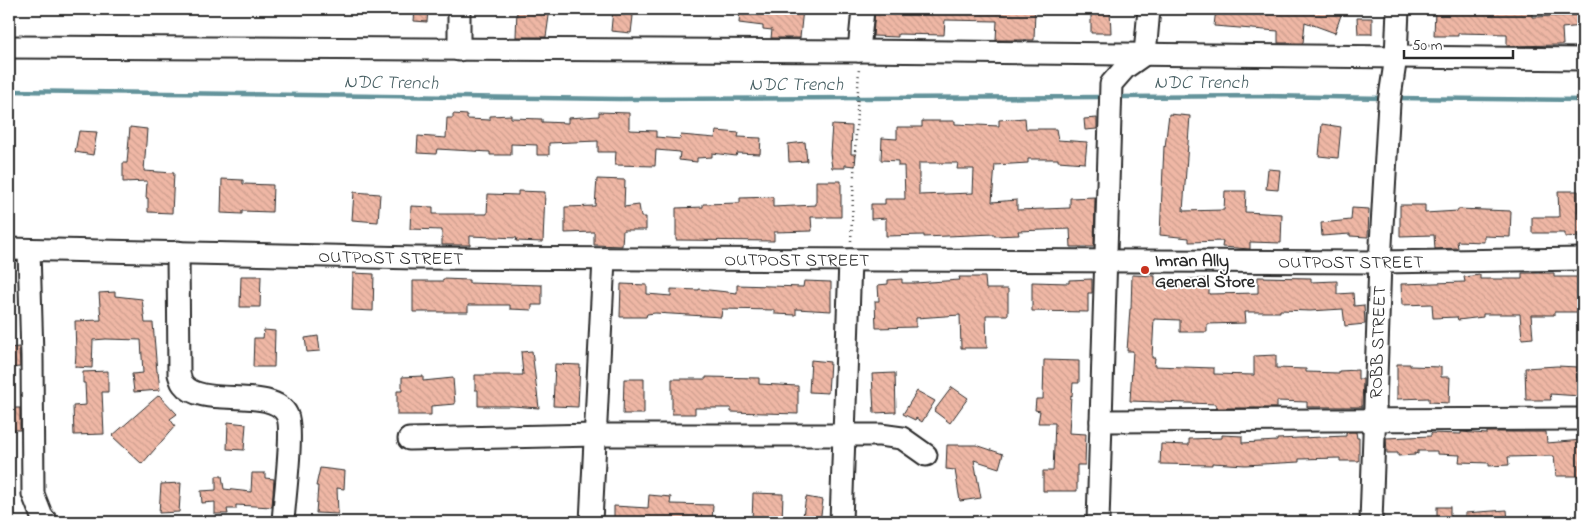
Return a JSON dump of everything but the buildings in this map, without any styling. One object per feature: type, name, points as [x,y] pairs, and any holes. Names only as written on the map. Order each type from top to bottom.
[{"type":"street","points":[[459,9],[459,50]]},
{"type":"street","points":[[859,51],[863,9]]},
{"type":"street","points":[[1145,54],[1148,9]]},
{"type":"street","name":"ROBB STREET","points":[[1372,522],[1380,262],[1390,93],[1396,57],[1398,9]]},
{"type":"street","points":[[9,47],[859,51],[1583,59]]},
{"type":"street","points":[[1098,522],[1111,92],[1125,68],[1145,54]]},
{"type":"street","points":[[19,249],[32,356],[33,494],[42,517],[47,522]]},
{"type":"street","name":"OUTPOST STREET","points":[[19,249],[416,258],[1380,262],[1583,259]]},
{"type":"street","points":[[178,252],[179,374],[183,384],[199,394],[218,397],[246,397],[267,401],[276,405],[287,414],[289,430],[283,522]]},
{"type":"street","points":[[591,522],[604,259]]},
{"type":"street","points":[[841,522],[850,260]]},
{"type":"street","points":[[1101,421],[1583,419]]},
{"type":"street","points":[[409,439],[596,435],[880,435],[902,438],[926,455]]},
{"type":"path","points":[[850,260],[859,51]]},
{"type":"waterway","name":"NDC Trench","points":[[9,91],[619,99],[1105,97]]},
{"type":"waterway","name":"NDC Trench","points":[[1118,97],[1264,96],[1385,98]]},
{"type":"waterway","name":"NDC Trench","points":[[1395,98],[1583,100]]},
{"type":"place","name":"Imran Ally General Store","points":[[1145,270]]}]
